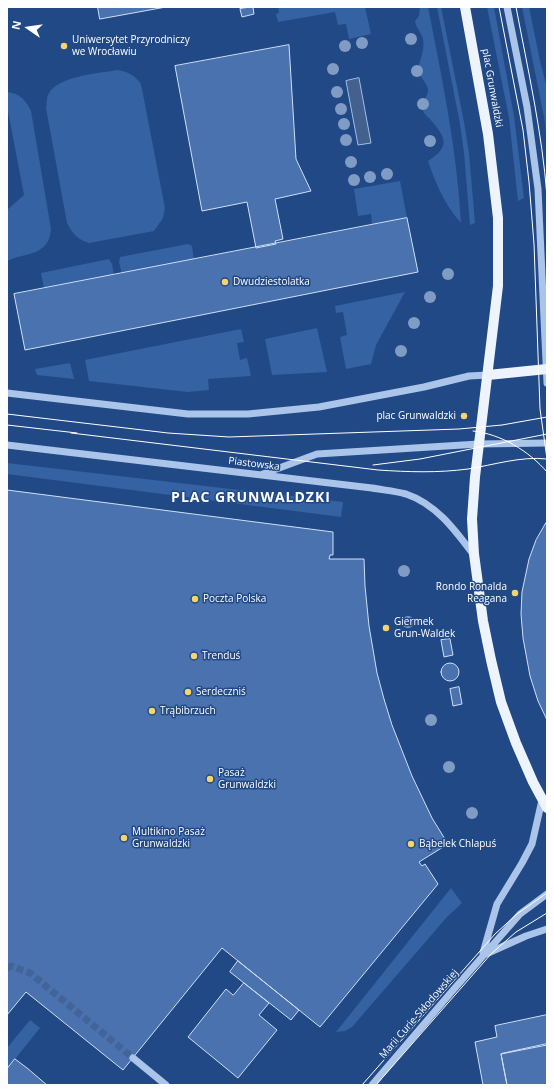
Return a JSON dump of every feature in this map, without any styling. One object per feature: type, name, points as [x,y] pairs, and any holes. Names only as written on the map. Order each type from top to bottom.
[{"type":"main road","name":"plac Grunwaldzki","points":[[465,7],[488,134],[498,218],[498,286],[479,444],[472,519],[474,554],[483,621],[501,702],[516,743],[544,804]]},
{"type":"main road","points":[[488,375],[547,369]]},
{"type":"street","points":[[507,7],[527,107],[538,189],[547,383]]},
{"type":"street","points":[[7,393],[188,414],[248,414],[319,407],[424,387],[469,376],[488,375]]},
{"type":"street","points":[[261,475],[316,454],[479,444],[547,443]]},
{"type":"street","name":"Piastowska","points":[[7,445],[372,488],[405,494],[437,511],[457,532],[474,554]]},
{"type":"street","name":"Marii Curie-Skłodowskiej","points":[[483,956],[497,904],[532,844],[544,804]]},
{"type":"street","points":[[483,956],[520,914],[547,894]]},
{"type":"street","name":"Marii Curie-Skłodowskiej","points":[[372,1085],[483,956],[526,936],[547,929]]},
{"type":"street","points":[[133,1058],[166,1085]]},
{"type":"shaded area","points":[[278,7],[365,7],[371,34],[349,39],[346,24],[338,25],[335,12],[278,22],[276,14],[279,13]]},
{"type":"shaded area","points":[[420,7],[428,7],[448,114],[456,168],[461,223],[441,194],[428,161],[440,151],[444,142],[440,131],[425,114],[422,107],[428,89],[417,71],[423,47],[423,39],[415,21],[419,16]]},
{"type":"shaded area","points":[[437,7],[441,7],[469,153],[475,223],[470,225],[460,124]]},
{"type":"shaded area","points":[[487,7],[494,7],[514,116],[524,198],[518,201],[509,118]]},
{"type":"shaded area","points":[[522,7],[529,7],[547,88],[547,140],[544,117]]},
{"type":"shaded area","points":[[118,70],[131,74],[141,84],[165,208],[163,218],[154,231],[89,243],[76,236],[67,223],[46,108],[47,99],[49,93],[54,87],[70,79]]},
{"type":"shaded area","points":[[359,78],[371,143],[358,145],[346,81]]},
{"type":"shaded area","points":[[7,92],[22,98],[31,111],[51,229],[46,245],[41,249],[7,261],[7,210],[24,195],[7,106]]},
{"type":"shaded area","points":[[400,181],[407,218],[372,225],[371,214],[358,216],[354,189]]},
{"type":"shaded area","points":[[188,244],[192,246],[194,260],[122,274],[119,262],[120,257]]},
{"type":"shaded area","points":[[109,259],[112,264],[114,275],[44,288],[41,273]]},
{"type":"shaded area","points":[[405,292],[376,345],[371,364],[346,369],[340,337],[347,335],[343,312],[336,313],[335,306]]},
{"type":"shaded area","points":[[317,328],[327,372],[272,375],[265,339]]},
{"type":"shaded area","points":[[241,329],[244,342],[237,343],[240,360],[247,358],[251,376],[208,379],[209,390],[188,392],[89,381],[85,360]]},
{"type":"shaded area","points":[[70,363],[74,379],[37,375],[35,369]]},
{"type":"shaded area","points":[[7,463],[343,502],[341,517],[7,474]]},
{"type":"shaded area","points":[[451,888],[462,903],[447,917],[352,1027],[345,1031],[336,1032]]},
{"type":"shaded area","points":[[30,1020],[40,1028],[7,1069],[7,1048]]},
{"type":"building","points":[[98,7],[166,7],[100,19]]},
{"type":"building","points":[[253,7],[254,14],[242,17],[240,9]]},
{"type":"building","points":[[289,45],[296,159],[311,191],[275,199],[283,239],[275,241],[276,244],[256,248],[247,202],[202,211],[175,66]]},
{"type":"building","name":"Dwudziestolatka","points":[[407,218],[418,272],[25,350],[14,294]]},
{"type":"building","name":"Pasaż Grunwaldzki","points":[[7,490],[333,532],[333,555],[330,555],[329,559],[364,559],[369,626],[377,673],[384,699],[392,725],[412,776],[432,818],[448,844],[419,862],[422,866],[425,864],[438,884],[320,1027],[222,948],[123,1070],[26,992],[7,1015]]},
{"type":"building","points":[[546,523],[547,720],[538,701],[530,676],[523,638],[521,614],[522,592],[529,559],[536,540]]},
{"type":"building","points":[[450,639],[453,655],[444,657],[441,640]]},
{"type":"building","points":[[450,663],[456,666],[459,672],[456,678],[450,681],[444,678],[441,672],[444,666]]},
{"type":"building","points":[[459,687],[462,704],[453,706],[450,689]]},
{"type":"building","points":[[238,961],[299,1010],[291,1020],[230,972]]},
{"type":"building","points":[[244,983],[269,1003],[259,1015],[277,1030],[238,1078],[188,1037],[226,989],[233,995]]},
{"type":"building","points":[[547,1015],[547,1045],[501,1054],[507,1085],[483,1085],[475,1042],[497,1037],[495,1026]]},
{"type":"building","points":[[547,1044],[547,1085],[507,1085],[501,1054]]},
{"type":"building","points":[[15,1059],[47,1085],[7,1085],[7,1069]]},
{"type":"tunnel","points":[[7,968],[11,966],[30,973],[133,1058]]},
{"type":"tram line","points":[[71,433],[389,471],[446,471],[468,469],[517,460],[537,458],[547,459],[540,409],[534,244],[529,182],[523,130],[499,7]]},
{"type":"tram line","points":[[516,7],[538,125],[547,196]]},
{"type":"tram line","points":[[7,414],[168,433],[229,437],[459,429],[502,425],[547,417]]},
{"type":"tram line","points":[[7,425],[77,433]]},
{"type":"tram line","points":[[473,431],[494,436],[514,445],[532,457],[547,472]]},
{"type":"tram line","points":[[373,465],[420,459],[547,434]]},
{"type":"tram line","points":[[362,1085],[495,934],[517,914],[547,893]]},
{"type":"tram line","points":[[376,1085],[491,954],[516,932],[547,913]]},
{"type":"place","name":"Uniwersytet Przyrodniczy we Wrocławiu","points":[[64,46]]},
{"type":"place","name":"Dwudziestolatka","points":[[225,282]]},
{"type":"place","name":"plac Grunwaldzki","points":[[464,416]]},
{"type":"place","name":"Rondo Ronalda Reagana","points":[[515,593]]},
{"type":"place","name":"Poczta Polska","points":[[195,599]]},
{"type":"place","name":"Giermek Grun-Waldek","points":[[386,628]]},
{"type":"place","name":"Trenduś","points":[[194,656]]},
{"type":"place","name":"Serdeczniś","points":[[188,692]]},
{"type":"place","name":"Trąbibrzuch","points":[[152,711]]},
{"type":"place","name":"Pasaż Grunwaldzki","points":[[210,779]]},
{"type":"place","name":"Multikino Pasaż Grunwaldzki","points":[[124,838]]},
{"type":"place","name":"Bąbelek Chlapuś","points":[[411,844]]},
{"type":"district","name":"PLAC GRUNWALDZKI","points":[[251,498]]}]
